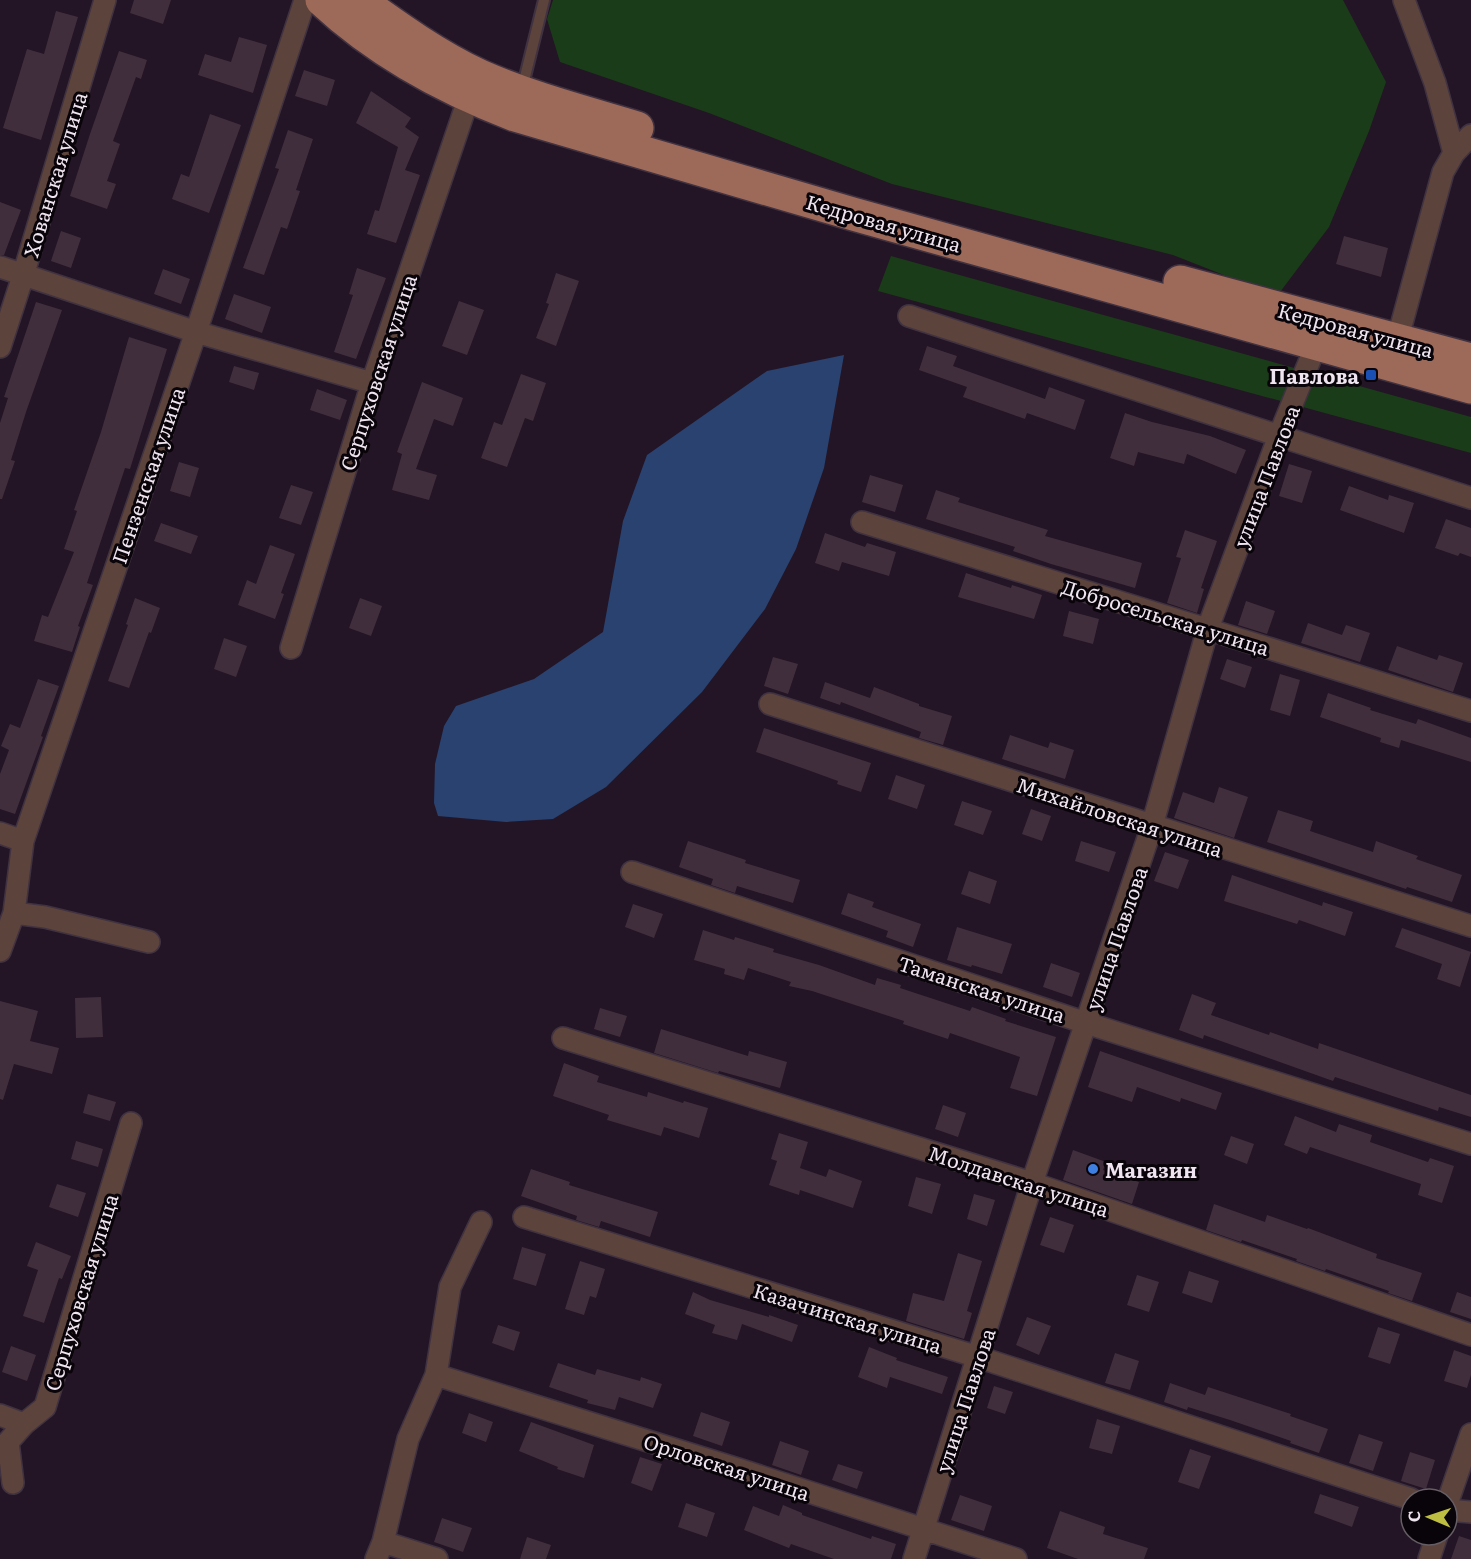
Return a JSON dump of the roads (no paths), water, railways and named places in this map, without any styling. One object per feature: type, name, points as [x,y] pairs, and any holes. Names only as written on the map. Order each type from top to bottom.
[{"type":"main road","name":"Кедровая улица","points":[[322,0],[336,13],[407,65],[469,98],[518,104],[853,214],[1394,352],[1471,387]]},
{"type":"main road","name":"Кедровая улица","points":[[359,0],[417,40],[479,75],[518,104]]},
{"type":"main road","name":"Кедровая улица","points":[[1394,352],[1471,360]]},
{"type":"street","name":"Хованская улица","points":[[0,347],[105,0]]},
{"type":"street","name":"Пензенская улица","points":[[0,951],[14,913],[23,841],[196,332],[304,0]]},
{"type":"street","points":[[1404,0],[1435,83],[1454,153]]},
{"type":"street","name":"Серпуховская улица","points":[[291,648],[372,383],[469,98]]},
{"type":"street","points":[[1394,352],[1443,172],[1454,153],[1471,135]]},
{"type":"street","points":[[0,267],[196,332],[372,383]]},
{"type":"street","points":[[909,316],[1471,498]]},
{"type":"street","name":"улица Павлова","points":[[914,1559],[1032,1183],[1152,826],[1208,628],[1279,436],[1321,332]]},
{"type":"street","name":"Добросельская улица","points":[[862,522],[1471,711]]},
{"type":"street","name":"Михайловская улица","points":[[770,704],[1471,926]]},
{"type":"street","points":[[0,833],[23,841]]},
{"type":"street","name":"Таманская улица","points":[[632,872],[1086,1023],[1471,1144]]},
{"type":"street","points":[[14,913],[45,917],[149,942]]},
{"type":"street","name":"Молдавская улица","points":[[563,1038],[1032,1183],[1471,1335]]},
{"type":"street","name":"Серпуховская улица","points":[[13,1483],[8,1442],[24,1424],[45,1407],[131,1124]]},
{"type":"street","name":"Казачинская улица","points":[[524,1218],[978,1357],[1399,1495]]},
{"type":"street","points":[[438,1559],[380,1550],[408,1439],[436,1375],[450,1287],[481,1222]]},
{"type":"street","name":"Орловская улица","points":[[436,1375],[1016,1559]]},
{"type":"street","points":[[0,1415],[24,1424]]},
{"type":"street","points":[[1453,1487],[1471,1434]]},
{"type":"lane","points":[[518,104],[544,0]]},
{"type":"water","points":[[844,355],[824,468],[796,549],[765,609],[702,692],[606,787],[553,819],[506,822],[438,816],[434,803],[435,764],[444,726],[456,706],[534,679],[603,632],[623,521],[647,455],[767,371]]},
{"type":"place","name":"Павлова","points":[[1371,375]]},
{"type":"place","name":"Магазин","points":[[1093,1169]]}]
